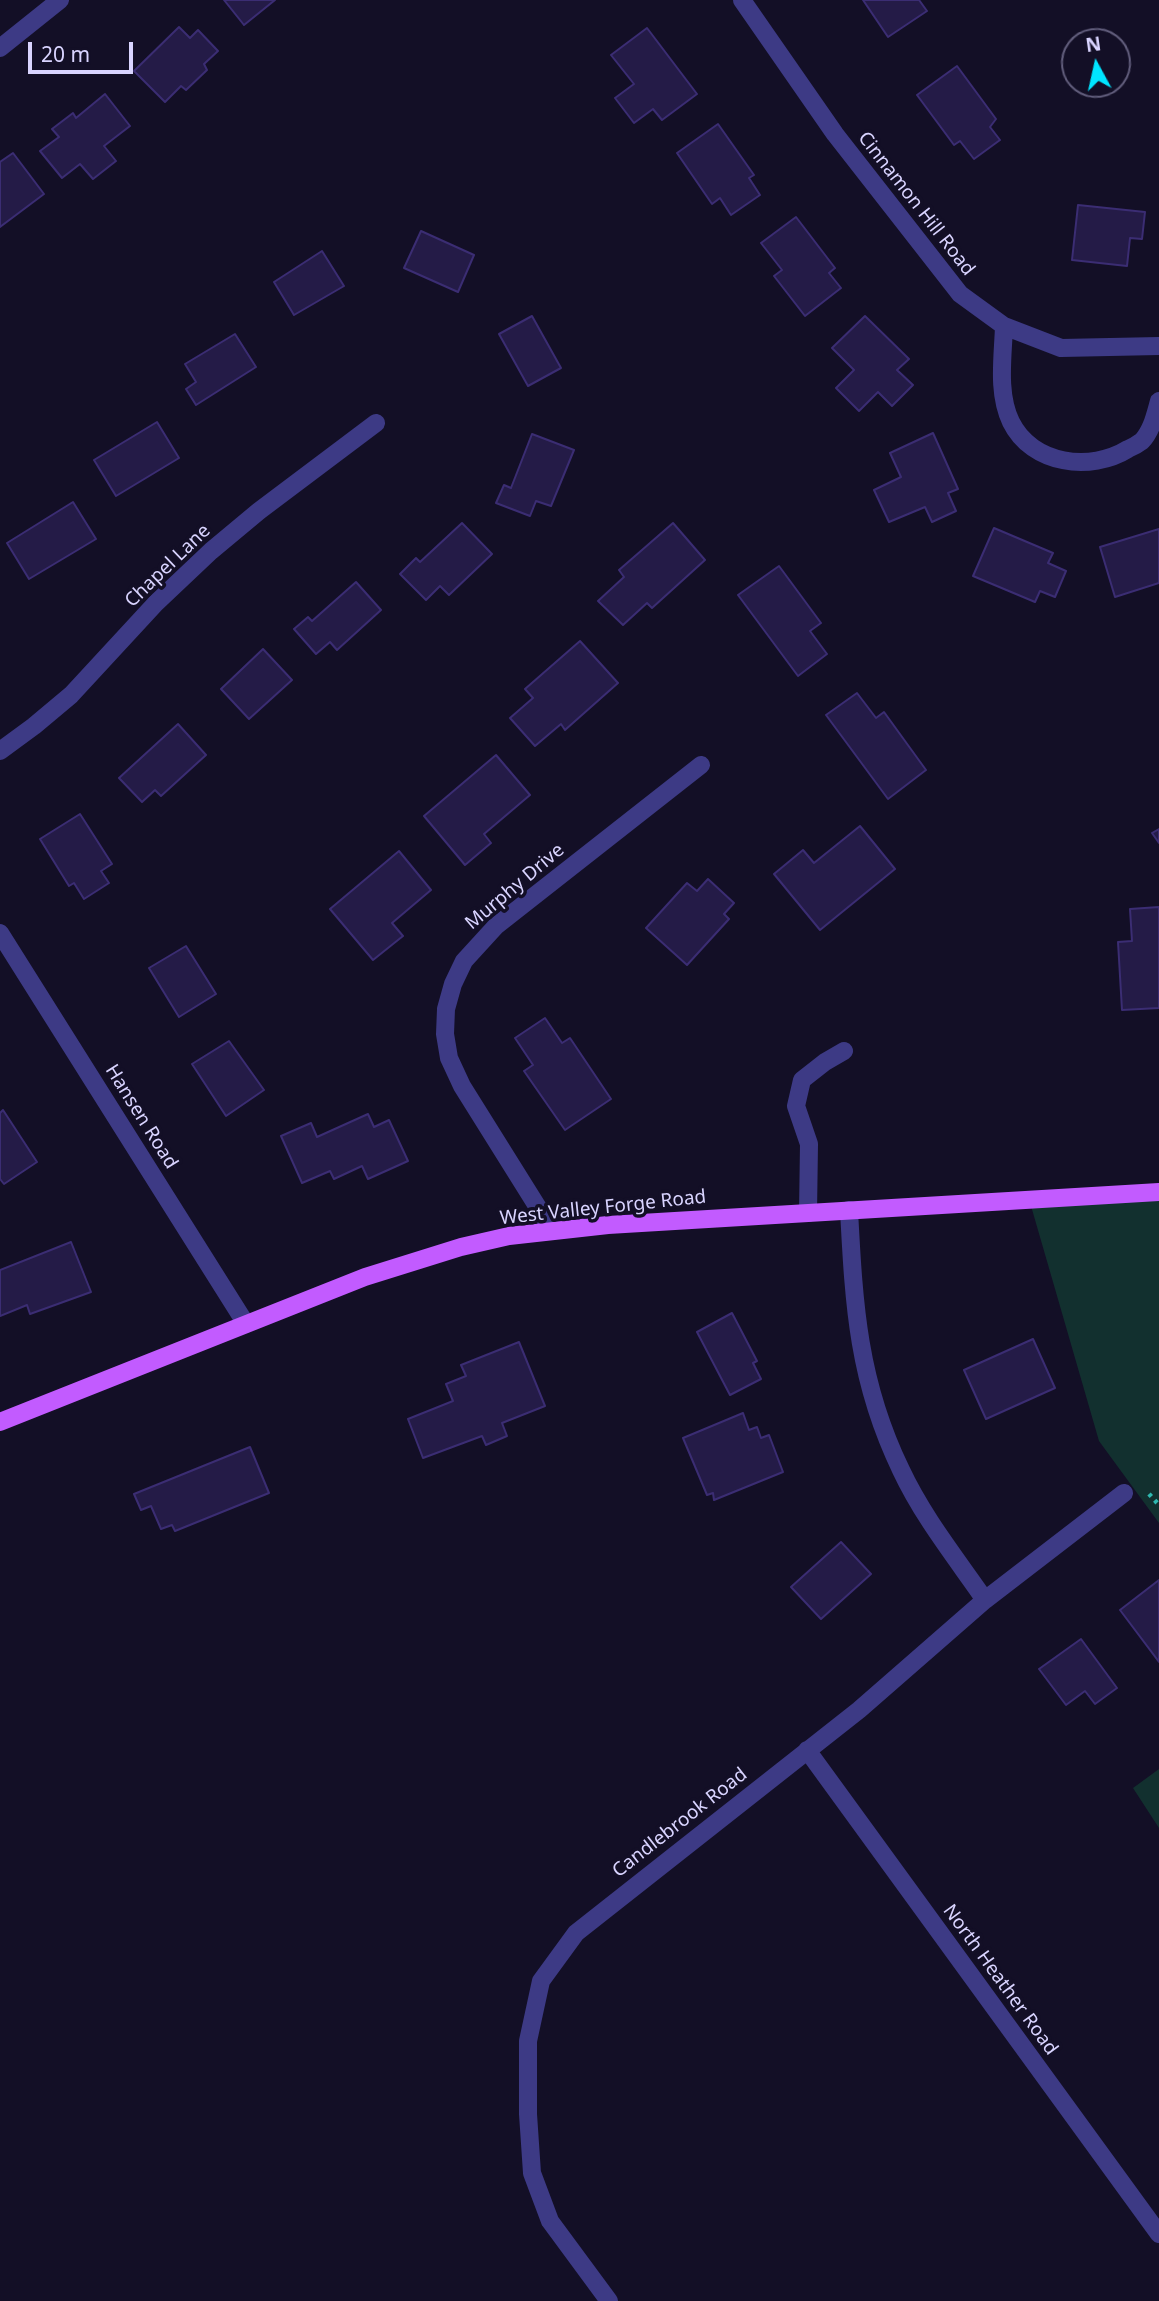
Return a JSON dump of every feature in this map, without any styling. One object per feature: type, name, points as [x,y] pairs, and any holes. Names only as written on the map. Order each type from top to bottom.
[{"type":"main road","name":"West Valley Forge Road","points":[[0,1422],[365,1276],[461,1247],[552,1230],[1159,1192]]},
{"type":"street","points":[[0,48],[60,0]]},
{"type":"street","name":"Cinnamon Hill Road","points":[[742,0],[835,134],[960,294],[1004,326],[1061,348],[1159,346]]},
{"type":"street","points":[[1004,326],[1002,373],[1004,399],[1011,423],[1031,447],[1047,456],[1083,464],[1112,459],[1141,442],[1151,426],[1159,401]]},
{"type":"street","name":"Chapel Lane","points":[[0,751],[71,695],[156,603],[211,551],[259,511],[376,423]]},
{"type":"street","name":"Murphy Drive","points":[[552,1230],[462,1086],[449,1058],[445,1034],[446,1009],[453,984],[464,961],[496,926],[701,765]]},
{"type":"street","name":"Hansen Road","points":[[0,933],[246,1324]]},
{"type":"street","points":[[808,1213],[809,1144],[796,1106],[803,1080],[844,1051]]},
{"type":"street","points":[[849,1210],[857,1332],[866,1376],[881,1424],[901,1471],[924,1512],[985,1600]]},
{"type":"street","name":"Candlebrook Road","points":[[609,2301],[551,2221],[532,2173],[528,2114],[528,2041],[541,1981],[576,1933],[859,1710],[985,1600],[1124,1493]]},
{"type":"street","name":"North Heather Road","points":[[807,1750],[1159,2234]]},
{"type":"green space","points":[[1159,1192],[1159,1523],[1099,1441],[1029,1199]]},
{"type":"green space","points":[[1159,1769],[1159,1828],[1133,1788]]},
{"type":"building","points":[[224,0],[275,0],[244,25]]},
{"type":"building","points":[[863,0],[919,0],[927,11],[888,37]]},
{"type":"building","points":[[179,27],[190,38],[198,30],[218,51],[204,64],[207,70],[186,90],[181,86],[165,102],[134,71]]},
{"type":"building","points":[[647,28],[697,94],[662,120],[653,109],[634,123],[615,98],[634,84],[611,55]]},
{"type":"building","points":[[957,66],[996,119],[990,127],[1000,140],[974,159],[960,141],[954,145],[917,95]]},
{"type":"building","points":[[105,94],[130,126],[104,146],[116,161],[93,179],[80,164],[62,178],[40,151],[59,137],[52,129],[73,113],[76,118]]},
{"type":"building","points":[[718,124],[754,175],[749,178],[760,195],[731,215],[720,198],[712,204],[677,153]]},
{"type":"building","points":[[13,153],[44,194],[0,227],[0,162]]},
{"type":"building","points":[[1078,205],[1145,212],[1142,239],[1130,238],[1127,266],[1072,260]]},
{"type":"building","points":[[796,217],[835,268],[829,273],[841,288],[805,316],[774,276],[782,270],[761,243]]},
{"type":"building","points":[[421,231],[474,255],[458,292],[404,268]]},
{"type":"building","points":[[322,251],[344,286],[294,315],[274,282]]},
{"type":"building","points":[[532,316],[561,368],[528,386],[499,334]]},
{"type":"building","points":[[865,316],[909,359],[897,370],[913,385],[892,406],[878,392],[859,411],[836,388],[854,370],[832,348]]},
{"type":"building","points":[[235,334],[256,367],[196,405],[186,389],[196,382],[185,364]]},
{"type":"building","points":[[157,422],[179,458],[116,496],[94,460]]},
{"type":"building","points":[[933,433],[958,489],[948,493],[956,511],[932,522],[925,507],[889,522],[874,490],[901,477],[890,453]]},
{"type":"building","points":[[532,434],[574,450],[551,506],[536,501],[530,516],[496,503],[504,485],[511,488]]},
{"type":"building","points":[[73,502],[96,539],[29,579],[7,543]]},
{"type":"building","points":[[462,523],[492,554],[449,595],[440,586],[426,600],[400,574],[416,558],[420,562]]},
{"type":"building","points":[[673,523],[705,560],[652,608],[647,603],[623,625],[598,601],[624,577],[619,570]]},
{"type":"building","points":[[994,528],[1053,553],[1048,563],[1066,571],[1055,597],[1040,591],[1035,602],[973,576]]},
{"type":"building","points":[[1159,529],[1159,583],[1115,597],[1100,547]]},
{"type":"building","points":[[779,566],[821,623],[810,631],[827,654],[798,676],[738,595]]},
{"type":"building","points":[[356,582],[381,610],[337,650],[330,642],[316,654],[294,629],[308,617],[312,621]]},
{"type":"building","points":[[580,641],[618,683],[565,730],[561,724],[535,746],[510,718],[533,698],[525,689]]},
{"type":"building","points":[[263,649],[292,680],[249,719],[221,689]]},
{"type":"building","points":[[857,693],[876,718],[884,712],[926,770],[888,799],[826,715]]},
{"type":"building","points":[[178,724],[206,755],[161,796],[155,790],[142,802],[119,778]]},
{"type":"building","points":[[496,755],[530,795],[484,834],[491,843],[465,865],[424,816]]},
{"type":"building","points":[[80,814],[112,864],[101,871],[109,883],[84,899],[74,883],[69,886],[40,839]]},
{"type":"building","points":[[860,826],[895,869],[820,930],[774,874],[803,850],[814,863]]},
{"type":"building","points":[[1159,829],[1159,843],[1152,833]]},
{"type":"building","points":[[399,851],[431,890],[392,923],[403,936],[373,960],[330,909]]},
{"type":"building","points":[[708,879],[734,903],[724,914],[729,919],[687,965],[646,928],[687,883],[697,891]]},
{"type":"building","points":[[1159,907],[1159,1008],[1122,1010],[1118,942],[1132,941],[1130,909]]},
{"type":"building","points":[[186,946],[216,994],[179,1017],[149,968]]},
{"type":"building","points":[[545,1018],[562,1043],[570,1038],[611,1099],[565,1130],[524,1071],[533,1065],[515,1038]]},
{"type":"building","points":[[229,1041],[264,1090],[226,1116],[192,1064]]},
{"type":"building","points":[[3,1110],[37,1162],[4,1184],[0,1179],[0,1113]]},
{"type":"building","points":[[368,1114],[374,1127],[389,1120],[408,1161],[368,1179],[362,1166],[334,1179],[330,1171],[302,1183],[281,1136],[311,1123],[317,1137]]},
{"type":"building","points":[[71,1242],[91,1292],[30,1314],[27,1305],[0,1316],[0,1270]]},
{"type":"building","points":[[732,1313],[757,1361],[753,1363],[761,1379],[730,1395],[697,1332]]},
{"type":"building","points":[[1033,1339],[1055,1388],[986,1419],[964,1370]]},
{"type":"building","points":[[519,1342],[545,1406],[502,1423],[507,1436],[486,1445],[482,1436],[423,1458],[408,1419],[453,1401],[446,1384],[466,1376],[461,1365]]},
{"type":"building","points":[[743,1413],[749,1430],[757,1427],[761,1438],[769,1435],[783,1472],[714,1500],[713,1493],[707,1495],[683,1438]]},
{"type":"building","points":[[250,1447],[269,1493],[175,1531],[172,1525],[161,1529],[151,1506],[141,1510],[134,1494]]},
{"type":"building","points":[[841,1542],[871,1574],[821,1619],[791,1587]]},
{"type":"building","points":[[1159,1580],[1159,1662],[1120,1610]]},
{"type":"building","points":[[1081,1639],[1117,1688],[1095,1704],[1085,1691],[1066,1705],[1039,1669]]}]
